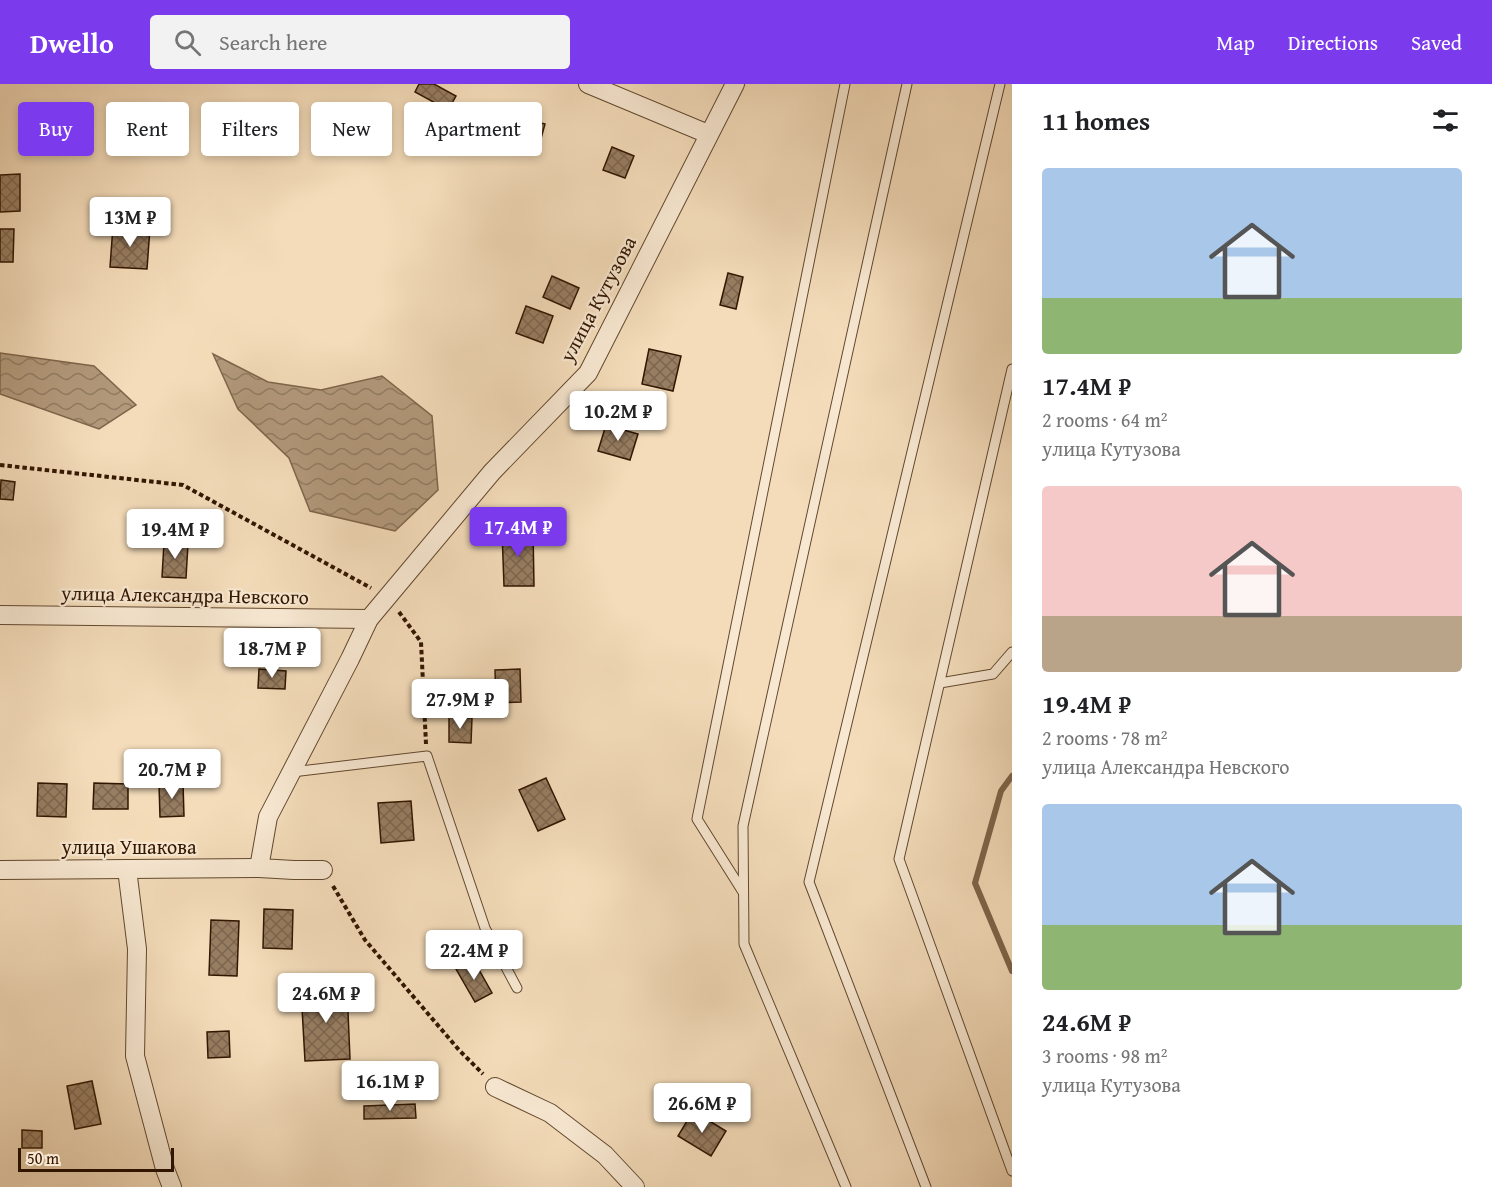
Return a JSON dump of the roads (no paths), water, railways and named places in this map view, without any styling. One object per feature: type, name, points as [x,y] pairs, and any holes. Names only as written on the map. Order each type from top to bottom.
[{"type":"street","points":[[588,84],[708,134]]},
{"type":"street","name":"улица Кутузова","points":[[259,868],[268,817],[369,619],[492,472],[588,373],[735,84]]},
{"type":"street","name":"улица Александра Невского","points":[[0,615],[369,619]]},
{"type":"street","points":[[259,868],[323,870]]},
{"type":"street","name":"улица Ушакова","points":[[0,870],[259,868]]},
{"type":"street","points":[[127,869],[137,949],[135,1056],[165,1169],[172,1187]]},
{"type":"street","points":[[495,1087],[550,1113],[605,1155],[635,1187]]},
{"type":"lane","points":[[743,892],[697,819],[845,84]]},
{"type":"lane","points":[[846,1187],[744,944],[743,826],[907,84]]},
{"type":"lane","points":[[926,1187],[809,882],[1000,84]]},
{"type":"lane","points":[[1012,369],[899,859],[1012,1170]]},
{"type":"lane","points":[[940,683],[993,674],[1012,652]]},
{"type":"lane","points":[[292,772],[427,756],[485,928],[517,988]]},
{"type":"water","points":[[0,353],[94,366],[136,405],[99,429],[0,394]]},
{"type":"water","points":[[213,354],[268,382],[321,390],[382,376],[432,416],[438,490],[395,531],[310,511],[289,458],[238,409]]},
{"type":"waterway","points":[[1012,776],[1001,791],[975,883],[1012,971]]}]
